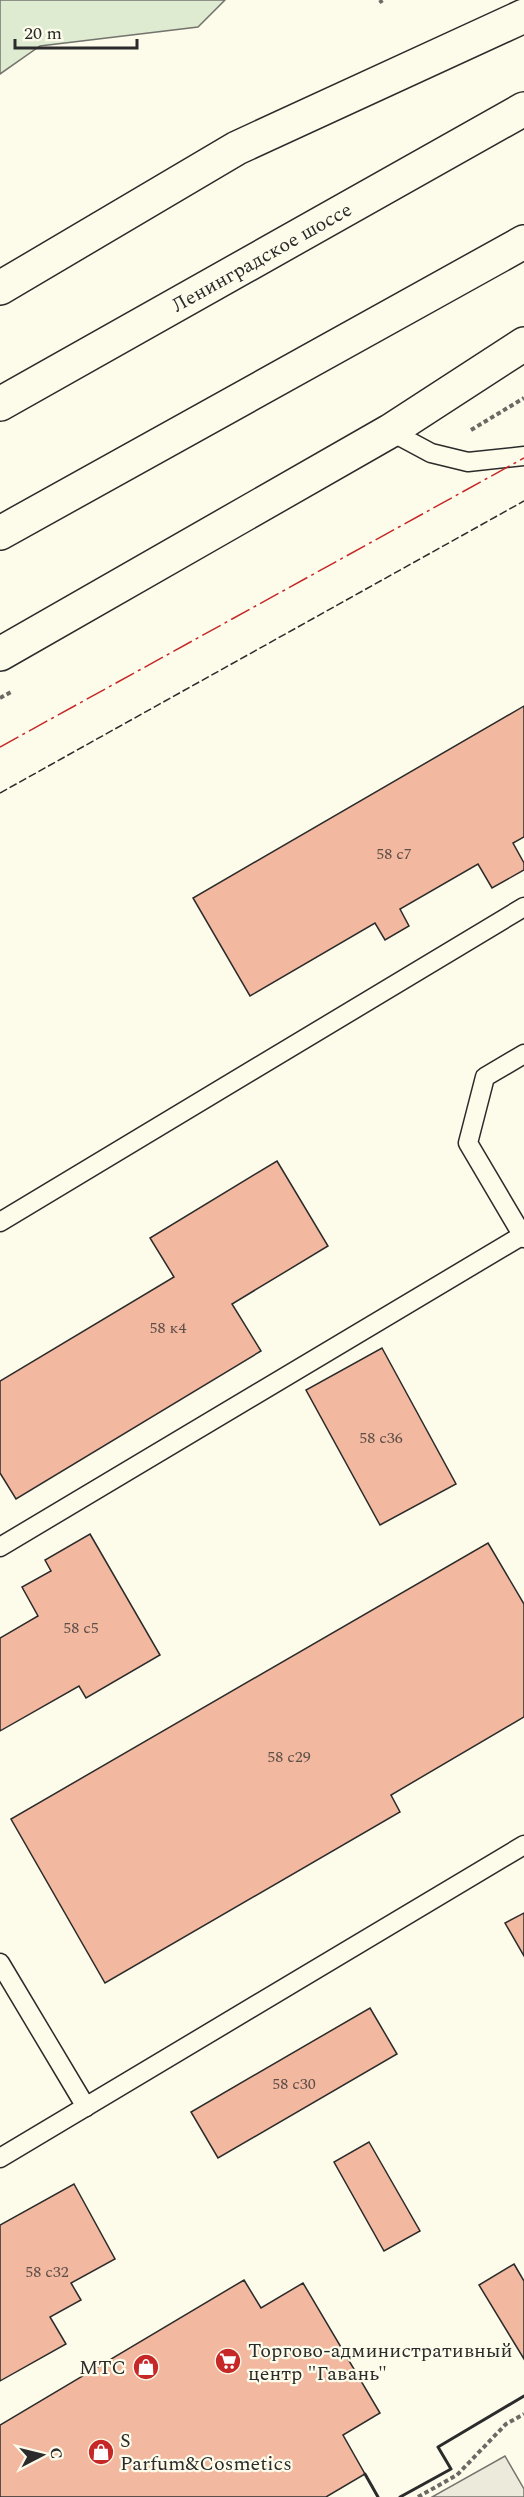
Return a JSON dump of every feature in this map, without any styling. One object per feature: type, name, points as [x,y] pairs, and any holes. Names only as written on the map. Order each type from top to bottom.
[{"type":"main road","points":[[0,288],[237,148],[524,16]]},
{"type":"main road","name":"Ленинградское шоссе","points":[[0,404],[524,109]]},
{"type":"main road","points":[[0,533],[524,242]]},
{"type":"main road","points":[[0,654],[390,431],[524,344]]},
{"type":"lane","points":[[390,431],[431,453],[468,462],[524,456]]},
{"type":"lane","points":[[0,1222],[524,907]]},
{"type":"lane","points":[[0,1547],[523,1237],[468,1143],[485,1077],[524,1054]]},
{"type":"lane","points":[[0,2158],[524,1845]]},
{"type":"lane","points":[[0,1963],[86,2107]]},
{"type":"path","points":[[418,2497],[457,2475],[506,2424],[524,2414]]},
{"type":"green space","points":[[0,0],[225,0],[198,27],[40,46],[0,74]]},
{"type":"shaded area","points":[[505,2456],[524,2489],[524,2497],[432,2497]]},
{"type":"building","points":[[524,706],[524,837],[513,843],[524,863],[524,870],[492,888],[478,864],[400,909],[409,926],[385,940],[375,923],[250,996],[193,898]]},
{"type":"building","points":[[277,1161],[328,1246],[232,1304],[261,1351],[16,1499],[0,1473],[0,1381],[174,1277],[150,1238]]},
{"type":"building","points":[[382,1348],[456,1484],[380,1525],[306,1390]]},
{"type":"building","points":[[90,1534],[160,1655],[86,1698],[79,1686],[0,1731],[0,1638],[38,1616],[22,1587],[51,1571],[45,1560]]},
{"type":"building","points":[[488,1543],[524,1604],[524,1717],[391,1795],[400,1812],[105,1983],[11,1819]]},
{"type":"building","points":[[524,1913],[524,1956],[505,1923]]},
{"type":"building","points":[[370,2008],[397,2054],[218,2158],[191,2112]]},
{"type":"building","points":[[369,2142],[420,2231],[384,2251],[334,2162]]},
{"type":"building","points":[[74,2184],[115,2259],[71,2283],[81,2300],[50,2317],[66,2344],[0,2381],[0,2225]]},
{"type":"building","points":[[514,2264],[524,2281],[524,2359],[479,2285]]},
{"type":"building","name":"Торгово-административный центр \"Гавань\"","points":[[244,2280],[261,2308],[303,2283],[380,2413],[343,2435],[365,2474],[326,2497],[0,2497],[0,2425]]},
{"type":"fence","points":[[0,793],[524,501]]},
{"type":"wall","points":[[400,2497],[451,2469],[438,2447],[524,2396]]},
{"type":"wall","points":[[365,2474],[378,2497]]},
{"type":"power","points":[[0,747],[524,458]]},
{"type":"place","name":"Торгово-административный центр \"Гавань\"","points":[[228,2361]]},
{"type":"place","name":"МТС","points":[[146,2367]]},
{"type":"place","name":"S Parfum&Cosmetics","points":[[101,2452]]}]
